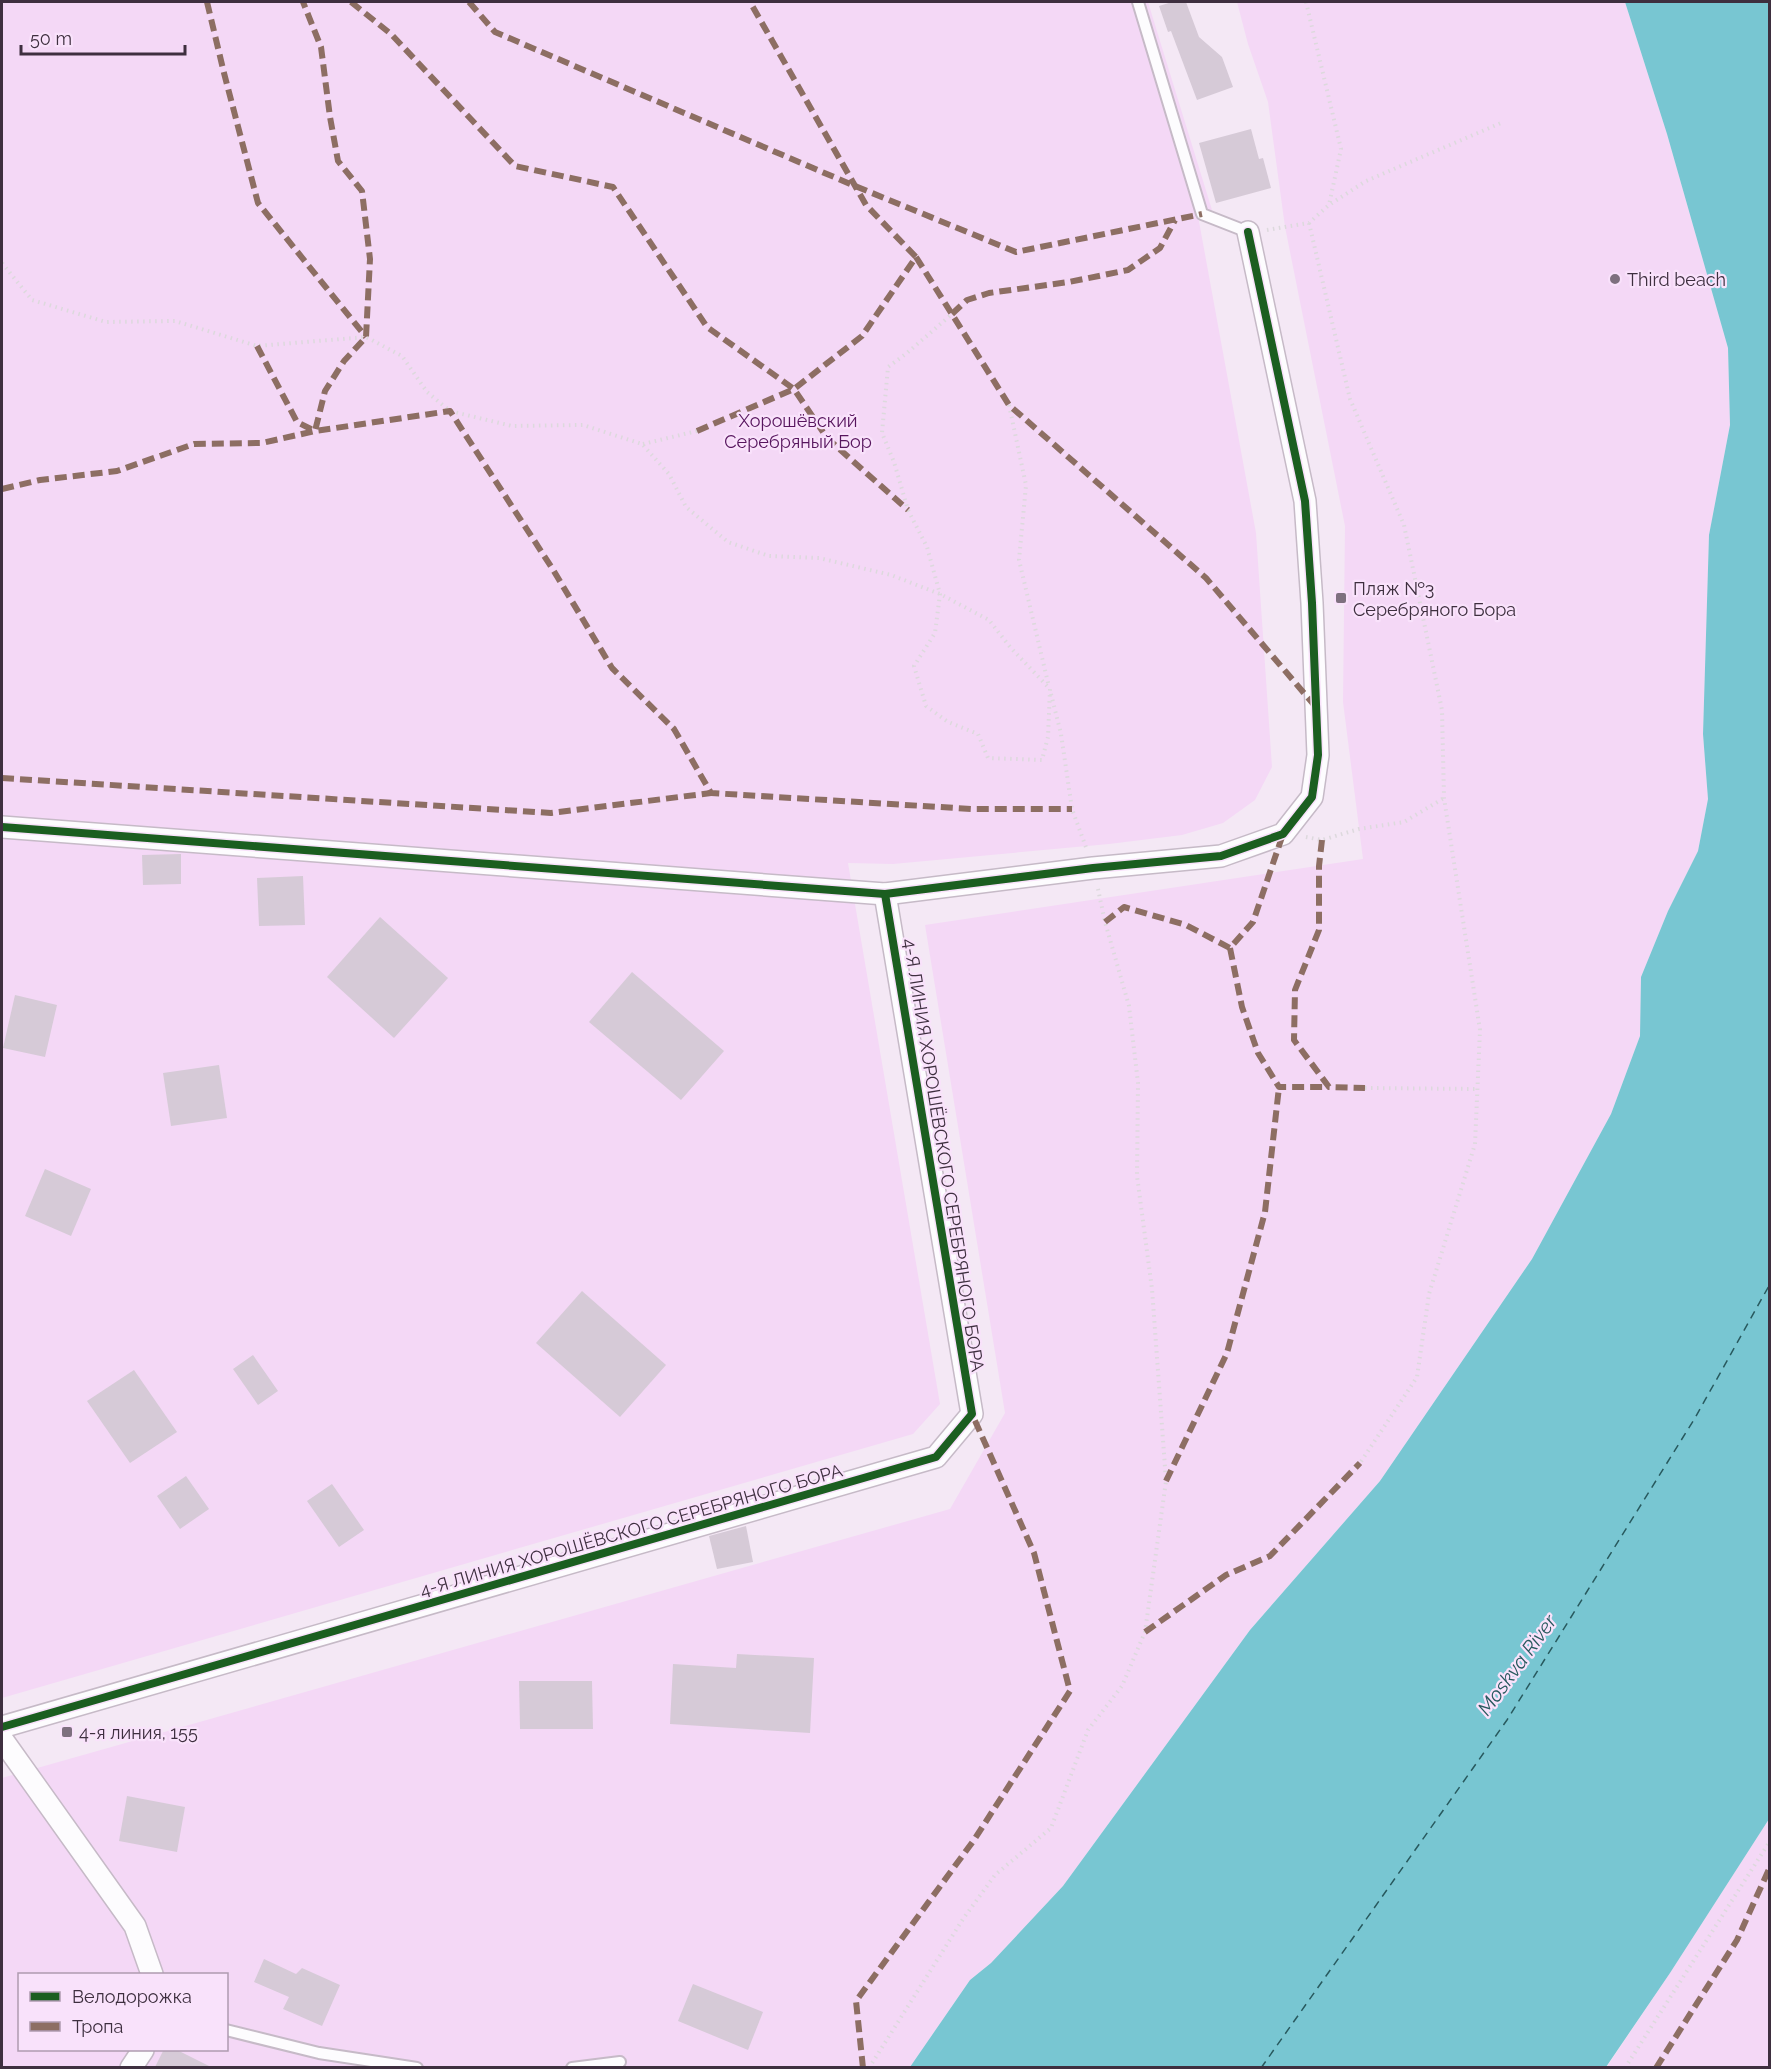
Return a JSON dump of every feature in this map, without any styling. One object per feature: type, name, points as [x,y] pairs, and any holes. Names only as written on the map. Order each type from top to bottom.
[{"type":"street","points":[[2,827],[885,894],[1093,868],[1221,856],[1283,834],[1312,797],[1318,755],[1312,603],[1305,501],[1248,232]]},
{"type":"street","name":"4-Я ЛИНИЯ ХОРОШЁВСКОГО СЕРЕБРЯНОГО БОРА","points":[[2,1727],[936,1457],[972,1414],[885,894]]},
{"type":"street","points":[[2,1739],[135,1926],[152,1973]]},
{"type":"street","points":[[131,2067],[142,2051]]},
{"type":"lane","points":[[1138,2],[1202,214],[1248,232]]},
{"type":"lane","points":[[228,2031],[319,2053],[417,2067]]},
{"type":"lane","points":[[572,2067],[620,2062]]},
{"type":"path","points":[[1306,2],[1341,149],[1329,205]]},
{"type":"path","points":[[1248,232],[1309,223],[1329,205],[1366,181],[1500,123]]},
{"type":"path","points":[[1309,223],[1350,399],[1404,525],[1442,710],[1443,798],[1480,1030],[1475,1144],[1428,1294],[1418,1377],[1360,1463]]},
{"type":"path","points":[[2,263],[32,300],[106,322],[175,321],[257,346],[366,338],[402,356],[427,392],[450,411],[512,426],[583,425],[642,444],[669,474],[686,507],[728,542],[769,556],[819,558],[881,572],[940,594],[989,620],[1010,647],[1050,689],[1048,737],[1042,760],[988,758],[978,734],[948,722],[926,706],[914,666],[934,633],[940,594],[927,547],[908,510],[894,462],[882,433],[888,367],[952,314]]},
{"type":"path","points":[[868,2067],[963,1919],[995,1875],[1051,1828],[1088,1730],[1122,1686],[1145,1632],[1166,1481],[1152,1289],[1137,1176],[1138,1083],[1129,1006],[1105,922],[1093,868],[1072,808],[1061,734],[1019,560],[1026,485],[1009,405]]},
{"type":"path","points":[[642,444],[697,431]]},
{"type":"path","points":[[1283,834],[1322,840],[1359,829],[1404,822],[1443,798]]},
{"type":"path","points":[[1365,1088],[1478,1089]]},
{"type":"path","points":[[1625,2067],[1770,1841]]},
{"type":"green space","name":"Хорошёвский Серебряный Бор","points":[[2,2],[1148,2],[1212,210],[1198,216],[1256,533],[1272,767],[1255,800],[1223,823],[1182,835],[893,864],[848,863],[940,1404],[913,1434],[2,1698]]},
{"type":"green space","points":[[1237,2],[1625,2],[1667,134],[1728,348],[1730,425],[1709,535],[1703,734],[1708,799],[1698,851],[1668,911],[1641,977],[1640,1036],[1611,1114],[1532,1259],[1380,1481],[1250,1630],[1063,1886],[991,1963],[970,1980],[910,2067],[2,2068],[2,1778],[950,1509],[1005,1413],[925,925],[1363,859],[1343,702],[1345,526],[1285,227],[1268,102],[1248,44]]},
{"type":"green space","points":[[1769,1819],[1769,2067],[1606,2068],[1670,1973]]},
{"type":"water","name":"Moskva River","points":[[1625,2],[1769,2],[1769,1819],[1670,1973],[1606,2067],[910,2067],[970,1980],[991,1963],[1063,1886],[1250,1630],[1380,1481],[1532,1259],[1611,1114],[1640,1036],[1641,977],[1668,911],[1698,851],[1708,799],[1703,734],[1709,535],[1730,425],[1728,348],[1667,134]]},
{"type":"building","points":[[1172,2],[1186,2],[1199,37],[1222,57],[1233,87],[1197,100],[1159,6]]},
{"type":"building","points":[[1251,129],[1259,159],[1263,158],[1271,188],[1216,203],[1199,143]]},
{"type":"building","points":[[181,854],[181,884],[143,885],[142,855]]},
{"type":"building","points":[[303,876],[305,925],[259,926],[257,878]]},
{"type":"building","points":[[380,917],[448,978],[394,1038],[327,977]]},
{"type":"building","points":[[632,972],[724,1051],[681,1100],[589,1022]]},
{"type":"building","points":[[15,995],[57,1005],[45,1057],[3,1048]]},
{"type":"building","points":[[219,1065],[227,1118],[171,1126],[163,1073]]},
{"type":"building","points":[[45,1169],[91,1189],[71,1236],[25,1216]]},
{"type":"building","points":[[582,1291],[666,1365],[620,1417],[536,1343]]},
{"type":"building","points":[[253,1355],[278,1391],[258,1405],[233,1369]]},
{"type":"building","points":[[134,1370],[177,1432],[130,1463],[87,1401]]},
{"type":"building","points":[[186,1476],[209,1509],[180,1529],[157,1496]]},
{"type":"building","points":[[332,1484],[364,1530],[339,1547],[307,1501]]},
{"type":"building","points":[[746,1526],[753,1562],[717,1569],[709,1536]]},
{"type":"building","points":[[737,1654],[814,1658],[810,1733],[670,1724],[673,1664],[736,1668]]},
{"type":"building","points":[[519,1681],[592,1681],[593,1729],[520,1729]]},
{"type":"building","points":[[127,1796],[185,1807],[177,1852],[119,1841]]},
{"type":"building","points":[[264,1959],[296,1974],[302,1968],[340,1985],[322,2026],[283,2009],[289,1997],[254,1982]]},
{"type":"building","points":[[693,1984],[763,2012],[748,2050],[678,2021]]},
{"type":"building","points":[[163,2051],[179,2051],[211,2067],[155,2067]]},
{"type":"ferry route","points":[[1261,2068],[1507,1720],[1695,1418],[1770,1284]]},
{"type":"marked path","points":[[207,2],[258,203],[366,337]]},
{"type":"marked path","points":[[257,346],[297,422],[315,431],[325,391],[344,361],[366,337],[370,259],[362,191],[338,161],[321,47],[303,2]]},
{"type":"marked path","points":[[351,2],[391,34],[515,166],[613,187],[707,327],[794,389],[827,438],[908,510]]},
{"type":"marked path","points":[[469,2],[495,32],[855,186],[1016,252],[1202,214]]},
{"type":"marked path","points":[[697,431],[794,389],[862,336],[916,257],[866,205],[750,2]]},
{"type":"marked path","points":[[952,314],[967,300],[989,293],[1069,282],[1128,270],[1160,248],[1175,220]]},
{"type":"marked path","points":[[916,257],[1009,405],[1206,578],[1315,706]]},
{"type":"marked path","points":[[2,489],[40,480],[117,471],[194,444],[262,443],[315,431],[450,411],[552,568],[612,668],[674,729],[711,793],[972,809],[1072,809]]},
{"type":"marked path","points":[[2,778],[551,813],[711,793]]},
{"type":"marked path","points":[[1105,922],[1124,907],[1186,925],[1230,948],[1253,922],[1283,834]]},
{"type":"marked path","points":[[1322,840],[1319,866],[1319,930],[1295,990],[1294,1040],[1329,1087],[1365,1088]]},
{"type":"marked path","points":[[1230,948],[1242,1007],[1258,1053],[1279,1087],[1329,1087]]},
{"type":"marked path","points":[[1166,1481],[1227,1353],[1265,1212],[1279,1087]]},
{"type":"marked path","points":[[863,2068],[856,2001],[974,1840],[1070,1691],[1034,1553],[972,1414]]},
{"type":"marked path","points":[[1145,1632],[1226,1575],[1270,1556],[1360,1463]]},
{"type":"marked path","points":[[1656,2068],[1737,1940],[1770,1867]]},
{"type":"cycle path","points":[[2,1727],[936,1457],[972,1414],[885,894],[1093,868],[1221,856],[1283,834],[1312,797],[1318,755],[1305,501],[1248,232]]},
{"type":"cycle path","points":[[2,827],[885,894]]},
{"type":"place","name":"Third beach","points":[[1615,279]]},
{"type":"place","name":"Пляж №3 Cеребряного Бора","points":[[1341,598]]},
{"type":"place","name":"4-я линия, 155","points":[[67,1732]]}]
